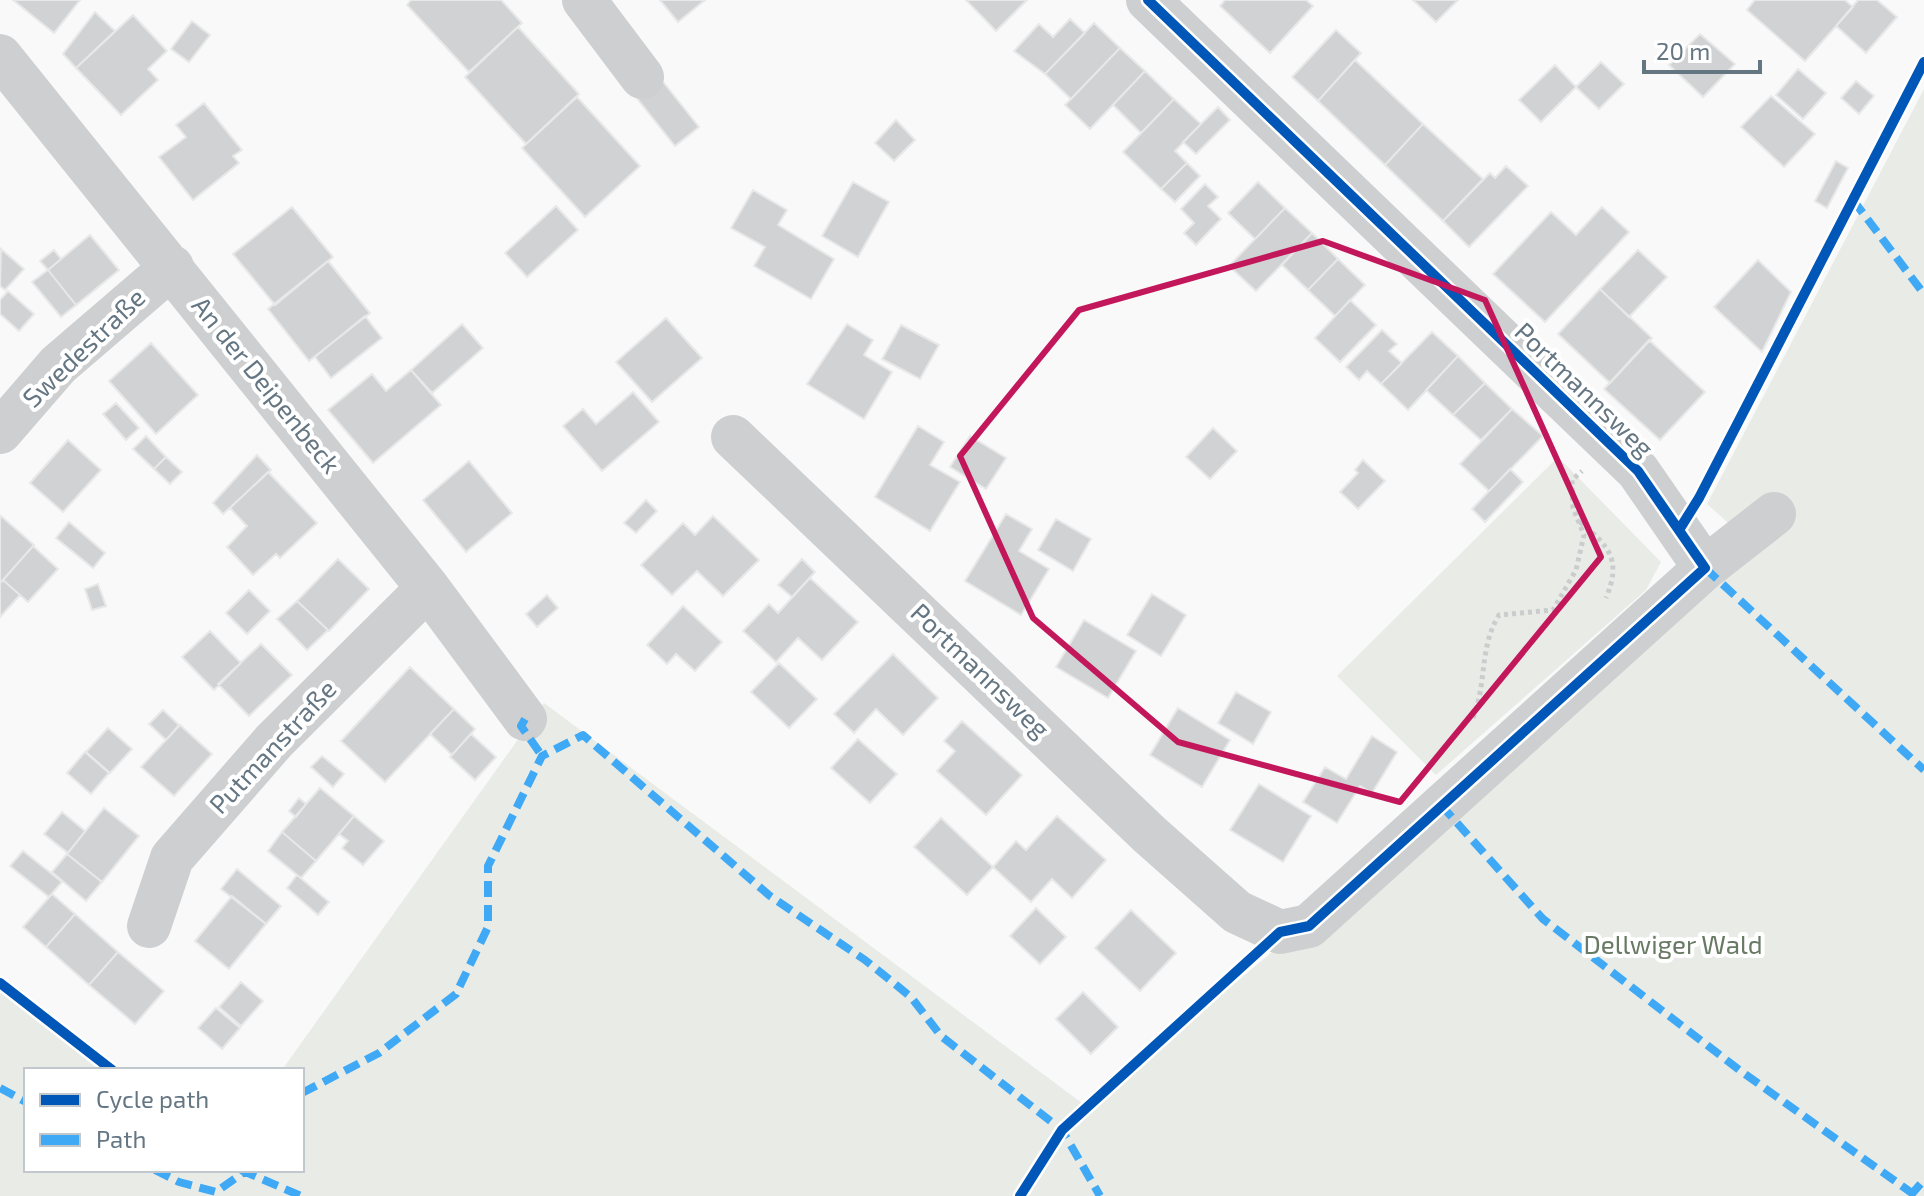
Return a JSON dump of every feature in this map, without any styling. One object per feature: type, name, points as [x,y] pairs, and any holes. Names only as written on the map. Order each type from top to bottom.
[{"type":"street","points":[[584,0],[642,77]]},
{"type":"street","name":"Portmannsweg","points":[[1148,0],[1638,471],[1705,568]]},
{"type":"street","name":"An der Deipenbeck","points":[[0,56],[428,588],[525,719]]},
{"type":"street","name":"Swedestraße","points":[[0,432],[58,365],[172,267]]},
{"type":"street","name":"Portmannsweg","points":[[733,437],[1150,835],[1237,912],[1280,932],[1309,926],[1705,568],[1774,514]]},
{"type":"street","name":"Putmanstraße","points":[[149,926],[172,858],[274,741],[428,588]]},
{"type":"path","points":[[1466,725],[1474,717],[1482,693],[1487,633],[1499,615],[1553,610],[1576,570],[1584,535],[1573,508],[1572,480],[1608,442]]},
{"type":"path","points":[[1578,520],[1601,540],[1614,564],[1614,578],[1606,598]]},
{"type":"highlighted area","points":[[1323,241],[1485,300],[1601,557],[1400,802],[1178,742],[1033,618],[960,456],[1079,310]]},
{"type":"green space","name":"Dellwiger Wald","points":[[1924,89],[1924,1196],[0,1196],[0,986],[104,1068],[24,1068],[24,1172],[304,1172],[304,1068],[283,1068],[544,703],[1086,1106],[1759,550],[1707,504]]},
{"type":"green space","points":[[1558,457],[1661,562],[1646,590],[1436,775],[1337,676]]},
{"type":"building","points":[[13,0],[80,0],[54,33]]},
{"type":"building","points":[[411,0],[501,0],[522,23],[469,72],[407,5]]},
{"type":"building","points":[[660,0],[705,0],[678,22]]},
{"type":"building","points":[[966,0],[1027,0],[996,31]]},
{"type":"building","points":[[1225,0],[1306,0],[1313,6],[1270,53],[1220,6]]},
{"type":"building","points":[[1413,0],[1458,0],[1436,22]]},
{"type":"building","points":[[1755,0],[1845,0],[1853,7],[1805,61],[1747,10]]},
{"type":"building","points":[[1858,0],[1877,0],[1897,17],[1866,53],[1836,26]]},
{"type":"building","points":[[95,12],[115,31],[76,68],[63,54]]},
{"type":"building","points":[[133,15],[167,51],[148,69],[158,80],[121,115],[76,68]]},
{"type":"building","points":[[1070,19],[1085,33],[1045,74],[1014,51],[1039,24],[1053,37]]},
{"type":"building","points":[[192,21],[210,35],[189,62],[171,49]]},
{"type":"building","points":[[1094,23],[1120,48],[1071,99],[1045,74]]},
{"type":"building","points":[[518,27],[579,94],[526,144],[465,77]]},
{"type":"building","points":[[1336,30],[1361,53],[1318,101],[1292,77]]},
{"type":"building","points":[[1700,34],[1735,64],[1703,97],[1669,65]]},
{"type":"building","points":[[1120,48],[1145,71],[1090,129],[1065,105]]},
{"type":"building","points":[[1355,60],[1423,124],[1385,165],[1318,101]]},
{"type":"building","points":[[1601,62],[1624,84],[1599,109],[1576,87]]},
{"type":"building","points":[[1555,65],[1576,87],[1541,122],[1519,100]]},
{"type":"building","points":[[1798,69],[1826,93],[1803,119],[1776,95]]},
{"type":"building","points":[[1145,71],[1174,99],[1141,133],[1113,105]]},
{"type":"building","points":[[660,78],[699,127],[675,146],[636,97]]},
{"type":"building","points":[[1856,81],[1874,96],[1859,114],[1841,98]]},
{"type":"building","points":[[1771,96],[1815,134],[1784,167],[1741,127]]},
{"type":"building","points":[[577,97],[640,166],[585,217],[522,148]]},
{"type":"building","points":[[1174,99],[1201,124],[1175,151],[1187,163],[1161,189],[1123,152]]},
{"type":"building","points":[[204,103],[242,150],[233,156],[239,163],[193,200],[159,157],[186,137],[176,125]]},
{"type":"building","points":[[1218,107],[1230,120],[1196,154],[1183,142]]},
{"type":"building","points":[[896,120],[915,140],[894,161],[875,143]]},
{"type":"building","points":[[1423,124],[1483,179],[1443,221],[1385,165]]},
{"type":"building","points":[[1836,161],[1848,168],[1827,208],[1815,201]]},
{"type":"building","points":[[1187,163],[1200,176],[1175,202],[1161,189]]},
{"type":"building","points":[[1506,166],[1528,186],[1469,247],[1443,221],[1490,173],[1495,178]]},
{"type":"building","points":[[853,182],[889,202],[858,257],[822,236]]},
{"type":"building","points":[[1258,182],[1285,208],[1255,239],[1228,213]]},
{"type":"building","points":[[1205,184],[1218,197],[1208,206],[1221,219],[1196,245],[1184,233],[1194,223],[1181,209]]},
{"type":"building","points":[[753,190],[787,210],[778,225],[834,259],[811,299],[754,266],[765,247],[731,228]]},
{"type":"building","points":[[556,206],[578,230],[527,277],[505,253]]},
{"type":"building","points":[[292,207],[333,257],[275,305],[233,254]]},
{"type":"building","points":[[1602,207],[1629,232],[1545,322],[1493,274],[1551,212],[1576,235]]},
{"type":"building","points":[[1285,208],[1312,233],[1256,291],[1229,266]]},
{"type":"building","points":[[1312,233],[1338,259],[1308,290],[1282,265]]},
{"type":"building","points":[[90,235],[119,270],[76,305],[48,270]]},
{"type":"building","points":[[1,249],[24,269],[5,290],[0,286]]},
{"type":"building","points":[[54,250],[61,259],[48,270],[40,261]]},
{"type":"building","points":[[1638,250],[1667,277],[1629,317],[1600,289]]},
{"type":"building","points":[[1338,259],[1365,285],[1335,316],[1308,290]]},
{"type":"building","points":[[1758,260],[1791,292],[1762,352],[1714,307]]},
{"type":"building","points":[[328,261],[370,313],[309,361],[268,309]]},
{"type":"building","points":[[48,270],[76,305],[61,317],[32,282]]},
{"type":"building","points":[[1600,289],[1652,338],[1610,383],[1558,334]]},
{"type":"building","points":[[8,291],[34,314],[19,331],[0,314],[0,300]]},
{"type":"building","points":[[1350,300],[1376,325],[1340,362],[1315,338]]},
{"type":"building","points":[[365,316],[382,338],[331,378],[315,357]]},
{"type":"building","points":[[666,318],[702,358],[652,402],[616,362]]},
{"type":"building","points":[[462,324],[483,348],[432,393],[411,370]]},
{"type":"building","points":[[847,324],[873,340],[864,355],[892,372],[864,419],[807,384]]},
{"type":"building","points":[[901,325],[939,345],[920,379],[882,359]]},
{"type":"building","points":[[1382,330],[1397,344],[1389,351],[1402,363],[1381,384],[1367,371],[1359,380],[1346,367]]},
{"type":"building","points":[[1432,332],[1458,356],[1408,410],[1381,384]]},
{"type":"building","points":[[1649,340],[1705,392],[1660,440],[1604,389]]},
{"type":"building","points":[[151,343],[198,395],[156,434],[109,381]]},
{"type":"building","points":[[1458,356],[1485,383],[1453,415],[1426,390]]},
{"type":"building","points":[[411,370],[441,405],[373,463],[328,410],[372,374],[386,391]]},
{"type":"building","points":[[1485,383],[1512,409],[1481,440],[1453,415]]},
{"type":"building","points":[[633,392],[659,422],[602,471],[563,426],[583,409],[596,424]]},
{"type":"building","points":[[116,403],[139,428],[126,440],[103,414]]},
{"type":"building","points":[[1512,409],[1543,436],[1489,491],[1460,464]]},
{"type":"building","points":[[918,426],[944,442],[930,465],[960,482],[930,531],[875,497]]},
{"type":"building","points":[[1213,428],[1237,451],[1210,479],[1186,457]]},
{"type":"building","points":[[146,436],[166,457],[154,469],[133,449]]},
{"type":"building","points":[[970,436],[1006,458],[986,489],[950,467]]},
{"type":"building","points":[[68,440],[101,470],[63,512],[30,483]]},
{"type":"building","points":[[257,455],[271,470],[223,514],[213,503]]},
{"type":"building","points":[[166,457],[182,472],[170,484],[154,469]]},
{"type":"building","points":[[1363,460],[1385,481],[1358,509],[1340,492],[1358,473],[1355,470]]},
{"type":"building","points":[[469,461],[512,513],[466,552],[423,500]]},
{"type":"building","points":[[1510,469],[1523,482],[1485,522],[1472,509]]},
{"type":"building","points":[[268,472],[317,523],[280,558],[276,554],[253,575],[227,547],[247,526],[230,508]]},
{"type":"building","points":[[646,500],[657,511],[636,533],[624,523]]},
{"type":"building","points":[[1006,514],[1032,529],[1019,551],[1049,569],[1021,615],[965,581]]},
{"type":"building","points":[[713,516],[759,560],[723,596],[697,571],[672,595],[641,565],[683,523],[695,535]]},
{"type":"building","points":[[0,518],[34,545],[0,583]]},
{"type":"building","points":[[1056,519],[1091,539],[1073,571],[1038,550]]},
{"type":"building","points":[[69,522],[105,553],[93,568],[56,538]]},
{"type":"building","points":[[33,546],[58,569],[28,602],[3,580]]},
{"type":"building","points":[[338,559],[369,589],[329,631],[297,601]]},
{"type":"building","points":[[802,559],[815,572],[792,597],[778,585]]},
{"type":"building","points":[[810,578],[858,622],[822,660],[798,638],[776,662],[743,631],[769,604],[778,613]]},
{"type":"building","points":[[3,580],[20,595],[0,617],[0,583]]},
{"type":"building","points":[[98,584],[106,606],[92,610],[85,589]]},
{"type":"building","points":[[249,590],[270,611],[247,634],[226,613]]},
{"type":"building","points":[[1152,594],[1186,615],[1161,656],[1127,635]]},
{"type":"building","points":[[547,595],[558,608],[537,627],[526,614]]},
{"type":"building","points":[[297,601],[328,630],[307,650],[277,619]]},
{"type":"building","points":[[683,606],[722,642],[695,671],[676,654],[667,664],[647,645]]},
{"type":"building","points":[[1084,620],[1136,651],[1108,698],[1056,667]]},
{"type":"building","points":[[210,631],[241,663],[214,690],[182,657]]},
{"type":"building","points":[[261,644],[292,675],[249,716],[218,684]]},
{"type":"building","points":[[893,654],[938,698],[903,735],[876,709],[854,733],[834,714]]},
{"type":"building","points":[[779,663],[817,699],[789,728],[751,692]]},
{"type":"building","points":[[410,667],[454,709],[385,782],[341,741]]},
{"type":"building","points":[[1236,692],[1271,712],[1253,744],[1218,723]]},
{"type":"building","points":[[1178,708],[1230,740],[1202,787],[1150,755]]},
{"type":"building","points":[[454,709],[475,729],[452,755],[430,734]]},
{"type":"building","points":[[163,710],[179,725],[166,740],[149,724]]},
{"type":"building","points":[[962,721],[1022,775],[986,815],[937,771],[955,751],[944,741]]},
{"type":"building","points":[[180,725],[212,754],[174,796],[141,767]]},
{"type":"building","points":[[108,728],[132,749],[110,773],[86,752]]},
{"type":"building","points":[[471,734],[496,757],[475,780],[450,757]]},
{"type":"building","points":[[1372,736],[1397,752],[1372,793],[1360,786],[1337,823],[1303,802],[1325,767],[1346,779]]},
{"type":"building","points":[[858,739],[897,774],[870,803],[831,768]]},
{"type":"building","points":[[85,752],[109,773],[91,794],[67,773]]},
{"type":"building","points":[[322,756],[344,774],[333,787],[311,767]]},
{"type":"building","points":[[1259,784],[1311,816],[1283,862],[1230,830]]},
{"type":"building","points":[[320,788],[354,816],[316,861],[282,832]]},
{"type":"building","points":[[299,798],[306,804],[296,817],[289,811]]},
{"type":"building","points":[[104,808],[139,836],[102,882],[67,854]]},
{"type":"building","points":[[62,812],[85,831],[68,853],[44,834]]},
{"type":"building","points":[[354,816],[384,841],[363,865],[342,848],[348,841],[339,834]]},
{"type":"building","points":[[1057,816],[1106,860],[1072,898],[1052,879],[1031,902],[993,867],[1016,841],[1026,850]]},
{"type":"building","points":[[941,818],[993,867],[967,895],[914,847]]},
{"type":"building","points":[[282,832],[316,861],[301,878],[268,851]]},
{"type":"building","points":[[23,851],[62,882],[49,897],[10,866]]},
{"type":"building","points":[[67,854],[102,882],[86,901],[52,872]]},
{"type":"building","points":[[237,869],[281,906],[266,924],[221,889]]},
{"type":"building","points":[[297,875],[329,902],[318,915],[287,888]]},
{"type":"building","points":[[52,894],[75,914],[46,947],[23,927]]},
{"type":"building","points":[[232,896],[266,924],[229,969],[195,941]]},
{"type":"building","points":[[1036,908],[1066,937],[1040,964],[1010,936]]},
{"type":"building","points":[[1131,910],[1176,953],[1140,991],[1095,948]]},
{"type":"building","points":[[75,914],[118,952],[89,985],[46,947]]},
{"type":"building","points":[[118,952],[164,991],[135,1024],[89,985]]},
{"type":"building","points":[[241,982],[263,1001],[241,1026],[219,1007]]},
{"type":"building","points":[[1083,992],[1118,1027],[1091,1054],[1056,1019]]},
{"type":"building","points":[[216,1008],[240,1028],[222,1049],[198,1028]]},
{"type":"marked path","points":[[1853,200],[1924,294]]},
{"type":"marked path","points":[[1705,568],[1924,770]]},
{"type":"marked path","points":[[525,719],[521,726],[542,756]]},
{"type":"marked path","points":[[304,1092],[379,1053],[456,994],[488,927],[488,866],[542,756],[583,735],[770,896],[865,960],[911,997],[941,1036],[1062,1130],[1100,1196]]},
{"type":"marked path","points":[[1441,805],[1543,919],[1742,1072],[1916,1196]]},
{"type":"marked path","points":[[0,1088],[24,1101]]},
{"type":"marked path","points":[[159,1172],[179,1182],[216,1192],[244,1172]]},
{"type":"marked path","points":[[246,1172],[301,1196]]},
{"type":"marked path","points":[[1910,1196],[1924,1180]]},
{"type":"cycle path","points":[[1020,1196],[1062,1130],[1280,932],[1309,926],[1705,568],[1638,471],[1148,0]]},
{"type":"cycle path","points":[[1679,530],[1699,498],[1924,62]]},
{"type":"cycle path","points":[[0,983],[109,1068]]}]
